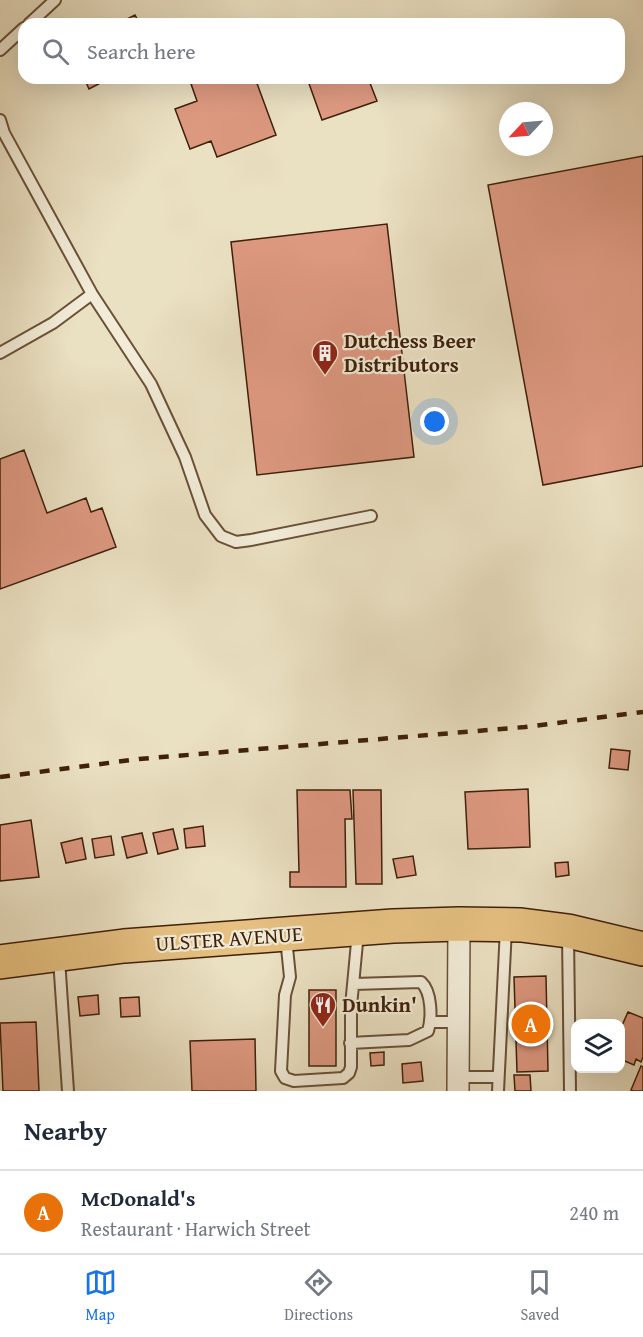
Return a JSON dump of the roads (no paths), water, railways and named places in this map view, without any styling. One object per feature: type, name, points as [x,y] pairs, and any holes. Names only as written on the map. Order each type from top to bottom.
[{"type":"main road","name":"ULSTER AVENUE","points":[[0,962],[124,946],[459,924],[507,924],[568,931],[643,949]]},
{"type":"street","points":[[458,1084],[459,924]]},
{"type":"lane","points":[[36,18],[55,0]]},
{"type":"lane","points":[[0,50],[18,34]]},
{"type":"lane","points":[[0,120],[4,133],[92,294],[152,384],[185,457],[205,515],[221,536],[236,542],[371,516]]},
{"type":"lane","points":[[0,353],[53,323],[92,294]]},
{"type":"lane","points":[[498,1091],[507,924]]},
{"type":"lane","points":[[286,934],[290,977],[285,995],[281,1071],[285,1078],[294,1081],[343,1078],[349,1073],[351,1067],[350,1043],[358,929]]},
{"type":"lane","points":[[568,931],[570,1091]]},
{"type":"lane","points":[[58,955],[68,1091]]},
{"type":"lane","points":[[350,1043],[409,1040],[428,1031],[430,1022],[426,987],[422,982],[354,984]]},
{"type":"lane","points":[[430,1022],[458,1022]]},
{"type":"lane","points":[[458,1084],[498,1077]]},
{"type":"railway","points":[[0,777],[139,759],[525,727],[643,712]]},
{"type":"place","name":"Dutchess Beer Distributors","points":[[325,376]]},
{"type":"place","name":"McDonald's","points":[[531,1024]]},
{"type":"place","name":"Dunkin'","points":[[323,1028]]}]
